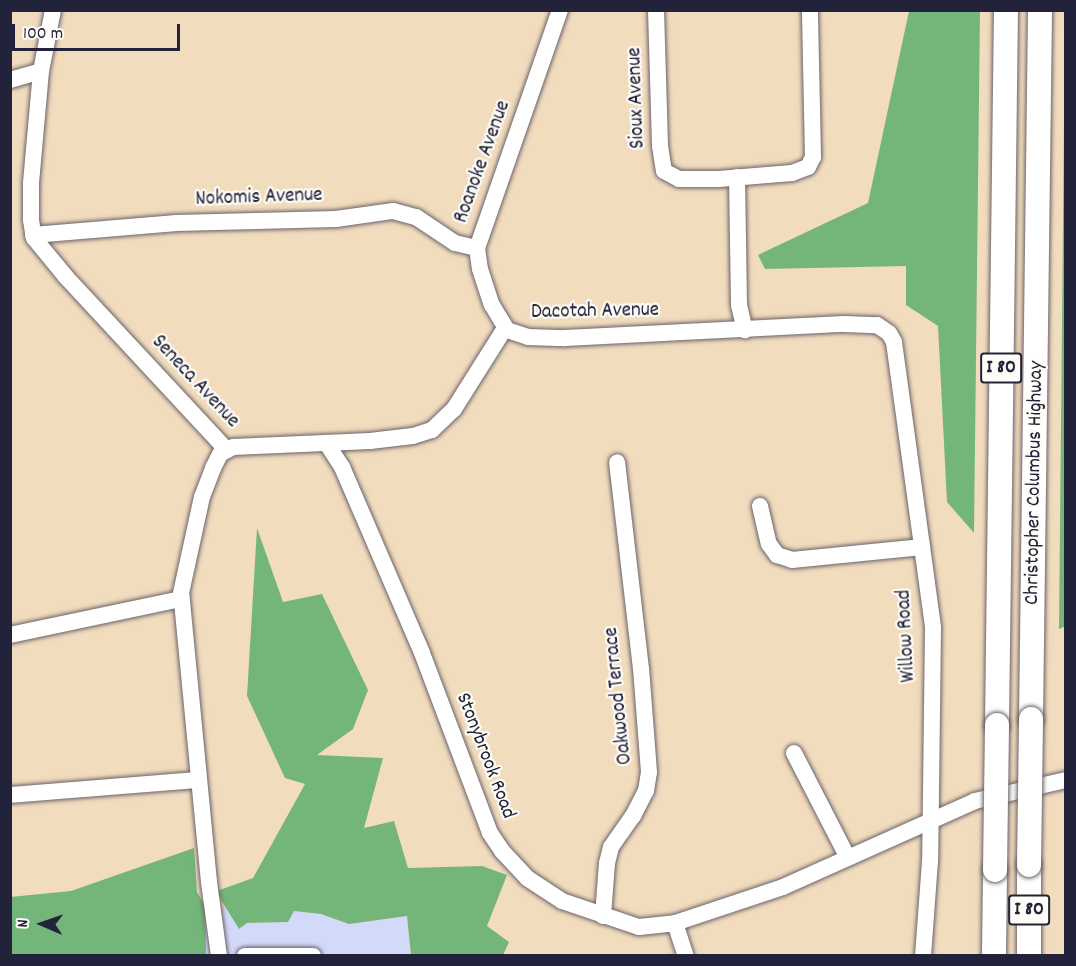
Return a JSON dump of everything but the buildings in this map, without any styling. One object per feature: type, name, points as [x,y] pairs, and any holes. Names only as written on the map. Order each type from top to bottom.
[{"type":"highway","name":"Christopher Columbus Highway","points":[[994,956],[1006,10]]},
{"type":"highway","name":"Christopher Columbus Highway","points":[[1029,956],[1040,10]]},
{"type":"street","points":[[33,235],[31,183],[41,71],[53,10]]},
{"type":"street","name":"Roanoke Avenue","points":[[505,328],[492,305],[480,268],[477,248],[560,10]]},
{"type":"street","name":"Sioux Avenue","points":[[656,10],[660,146],[664,171],[679,179],[737,177]]},
{"type":"street","points":[[745,330],[739,305],[737,177],[792,173],[808,167],[813,157],[810,10]]},
{"type":"street","points":[[10,80],[41,71]]},
{"type":"street","name":"Nokomis Avenue","points":[[33,235],[176,223],[336,219],[393,211],[416,217],[454,243],[477,248]]},
{"type":"street","name":"Seneca Avenue","points":[[33,235],[66,277],[227,450],[220,454],[202,497],[181,599],[208,882],[219,956]]},
{"type":"street","name":"Dacotah Avenue","points":[[227,450],[256,446],[327,444],[413,436],[432,429],[454,409],[505,328],[528,337],[565,338],[844,324],[877,325]]},
{"type":"street","name":"Willow Road","points":[[877,325],[889,333],[899,363],[933,628],[930,861],[923,956]]},
{"type":"street","name":"Stonybrook Road","points":[[327,444],[342,467],[422,653],[490,833],[502,851],[527,878],[562,901],[639,927],[675,922],[783,887],[975,801],[1065,780]]},
{"type":"street","name":"Oakwood Terrace","points":[[603,916],[607,862],[611,847],[633,816],[646,791],[649,771],[641,669],[617,462]]},
{"type":"street","points":[[760,506],[769,544],[777,555],[792,560],[922,547]]},
{"type":"street","points":[[10,635],[181,599]]},
{"type":"street","points":[[794,753],[848,856]]},
{"type":"street","points":[[10,795],[198,780]]},
{"type":"street","points":[[675,922],[686,956]]},
{"type":"street","points":[[245,956],[313,956]]},
{"type":"shaded area","points":[[225,907],[240,929],[247,923],[287,922],[294,911],[321,914],[349,924],[407,916],[411,955],[206,955],[205,918]]},
{"type":"green space","points":[[909,11],[980,11],[974,533],[947,502],[938,326],[906,305],[906,266],[765,269],[758,255],[868,203]]},
{"type":"green space","points":[[1065,17],[1066,626],[1059,629]]},
{"type":"green space","points":[[257,528],[283,602],[322,594],[368,690],[353,729],[317,755],[383,758],[364,828],[394,821],[408,868],[482,866],[507,875],[487,926],[509,942],[503,955],[411,955],[407,916],[349,924],[321,914],[294,911],[288,922],[247,923],[239,929],[221,900],[217,891],[253,878],[305,784],[285,778],[247,696]]},
{"type":"green space","points":[[194,848],[197,892],[205,906],[206,955],[11,955],[10,897],[71,891]]}]
